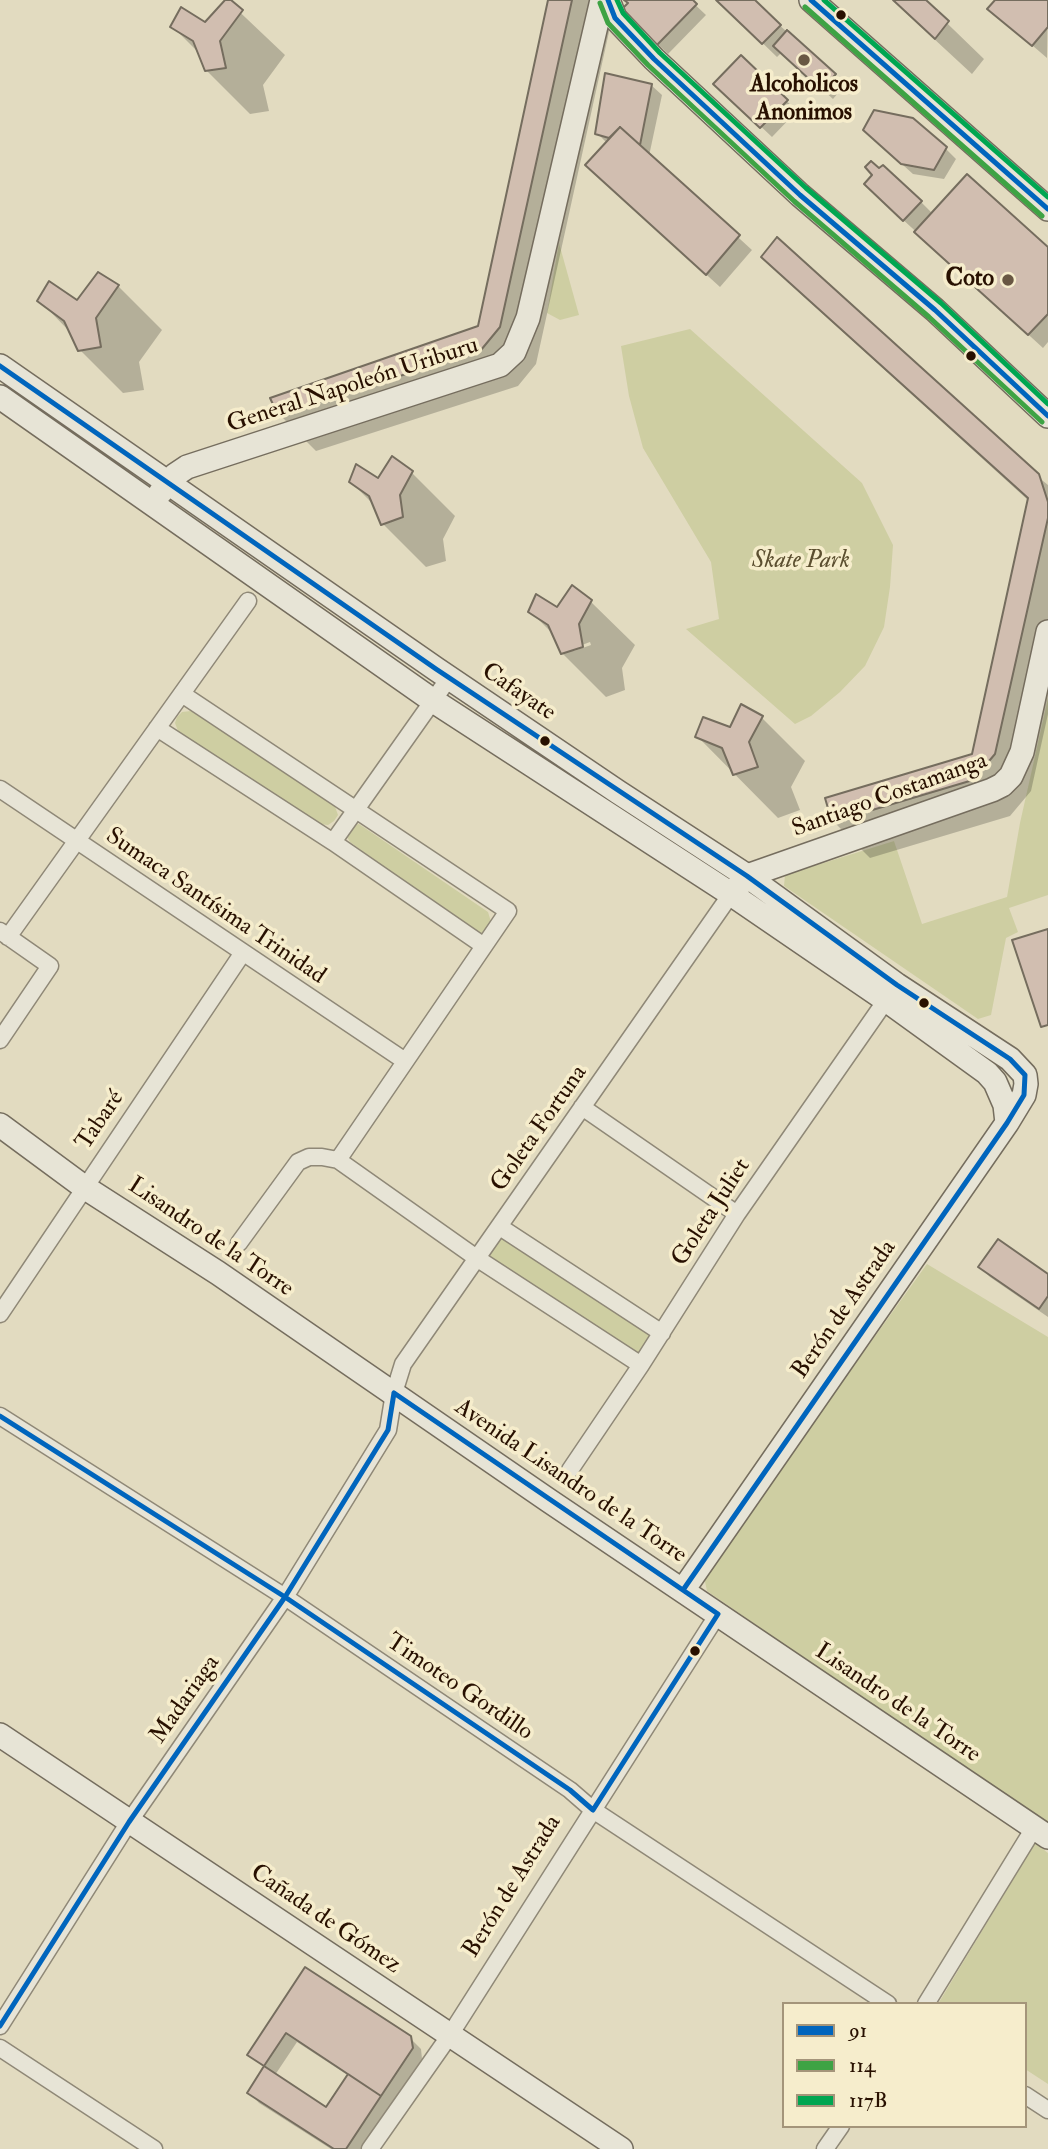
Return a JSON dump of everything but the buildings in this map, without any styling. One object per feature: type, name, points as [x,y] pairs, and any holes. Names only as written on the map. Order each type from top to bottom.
[{"type":"street","name":"General Napoleón Uriburu","points":[[152,505],[167,483],[187,467],[500,365],[514,352],[527,318],[602,0]]},
{"type":"street","points":[[608,0],[615,18],[654,59],[800,195],[934,310],[1048,416]]},
{"type":"street","points":[[811,0],[1048,209]]},
{"type":"street","name":"Cafayate","points":[[0,366],[449,678],[747,876],[987,1073],[1001,1093],[1007,1123]]},
{"type":"street","name":"Cafayate","points":[[0,397],[432,700],[732,894],[892,993],[1010,1059]]},
{"type":"street","points":[[0,1040],[50,966],[4,934],[77,842],[248,601]]},
{"type":"street","name":"Santiago Costamanga","points":[[747,876],[1002,785],[1012,776],[1022,752],[1048,632]]},
{"type":"street","points":[[333,842],[449,678]]},
{"type":"street","points":[[182,694],[509,911],[338,1160]]},
{"type":"street","points":[[157,727],[333,842],[484,946]]},
{"type":"street","name":"Sumaca Santísima Trinidad","points":[[0,789],[405,1061]]},
{"type":"street","points":[[732,894],[747,876]]},
{"type":"street","name":"Goleta Fortuna","points":[[394,1393],[403,1364],[732,894]]},
{"type":"street","name":"Tabaré","points":[[0,1314],[242,954]]},
{"type":"street","name":"Goleta Juliet","points":[[570,1470],[662,1333],[737,1214],[892,993]]},
{"type":"street","name":"Berón de Astrada","points":[[683,1590],[1007,1123],[1024,1095],[1026,1084],[1025,1075],[1010,1059]]},
{"type":"street","points":[[582,1107],[737,1214]]},
{"type":"street","name":"Lisandro de la Torre","points":[[0,1125],[84,1187],[218,1273],[394,1393]]},
{"type":"street","points":[[239,1243],[298,1162],[309,1157],[338,1160],[478,1259],[641,1365]]},
{"type":"street","points":[[500,1227],[662,1333]]},
{"type":"street","name":"Avenida Lisandro de la Torre","points":[[394,1393],[718,1614]]},
{"type":"street","name":"Madariaga","points":[[0,2026],[130,1822],[285,1597],[388,1430],[394,1393]]},
{"type":"street","name":"Timoteo Gordillo","points":[[0,1416],[285,1597],[558,1782],[593,1810],[885,2002]]},
{"type":"street","name":"Lisandro de la Torre","points":[[718,1614],[1041,1833]]},
{"type":"street","name":"Berón de Astrada","points":[[370,2149],[450,2035],[718,1614]]},
{"type":"street","name":"Cañada de Gómez","points":[[0,1735],[621,2149]]},
{"type":"street","points":[[927,2002],[1041,1833]]},
{"type":"street","points":[[0,2048],[154,2149]]},
{"type":"street","points":[[1027,2096],[1048,2110]]},
{"type":"street","points":[[825,2149],[840,2128]]},
{"type":"green space","points":[[559,243],[579,315],[560,320],[547,313]]},
{"type":"green space","name":"Skate Park","points":[[690,329],[862,483],[893,545],[884,627],[865,666],[840,692],[811,716],[795,724],[686,629],[719,619],[711,562],[643,448],[629,396],[621,346]]},
{"type":"green space","points":[[1048,698],[1048,895],[1009,908],[1018,932],[1006,938],[991,1015],[978,1019],[784,886],[785,875],[894,841],[922,924],[1007,897],[1020,823]]},
{"type":"green space","points":[[191,711],[333,801],[338,815],[334,821],[328,825],[319,824],[178,731],[175,723],[177,717],[182,712]]},
{"type":"green space","points":[[359,824],[488,912],[492,925],[482,935],[476,934],[350,842],[346,835],[353,825]]},
{"type":"green space","points":[[500,1227],[662,1333],[641,1365],[478,1259]]},
{"type":"green space","points":[[927,1264],[1048,1337],[1048,1827],[707,1591],[704,1577],[714,1560]]},
{"type":"green space","points":[[1035,1843],[1048,1853],[1048,2084],[1027,2070],[1027,2002],[939,2002]]},
{"type":"transit line","name":"91","points":[[608,0],[615,18],[654,59],[800,195],[935,310],[1048,416]]},
{"type":"transit line","name":"117B","points":[[617,0],[623,13],[660,53],[806,188],[941,303],[1048,404]]},
{"type":"transit line","name":"91","points":[[811,0],[1048,209]]},
{"type":"transit line","name":"117B","points":[[824,0],[1048,197]]},
{"type":"transit line","name":"114","points":[[600,3],[608,23],[648,65],[794,201],[929,317],[1042,422]]},
{"type":"transit line","name":"114","points":[[805,7],[1042,216]]},
{"type":"transit line","name":"91","points":[[0,366],[436,669],[747,876],[897,985],[1010,1059],[1025,1075],[1024,1095],[1007,1123],[683,1590]]},
{"type":"transit line","name":"91","points":[[394,1393],[718,1614],[593,1810],[570,1790],[285,1597],[388,1430],[394,1393]]},
{"type":"transit line","name":"91","points":[[0,1416],[285,1597]]},
{"type":"transit line","name":"91","points":[[0,2026],[129,1822],[285,1597]]},
{"type":"place","name":"Alcoholicos Anonimos","points":[[804,60]]},
{"type":"place","name":"Coto","points":[[1008,280]]}]
